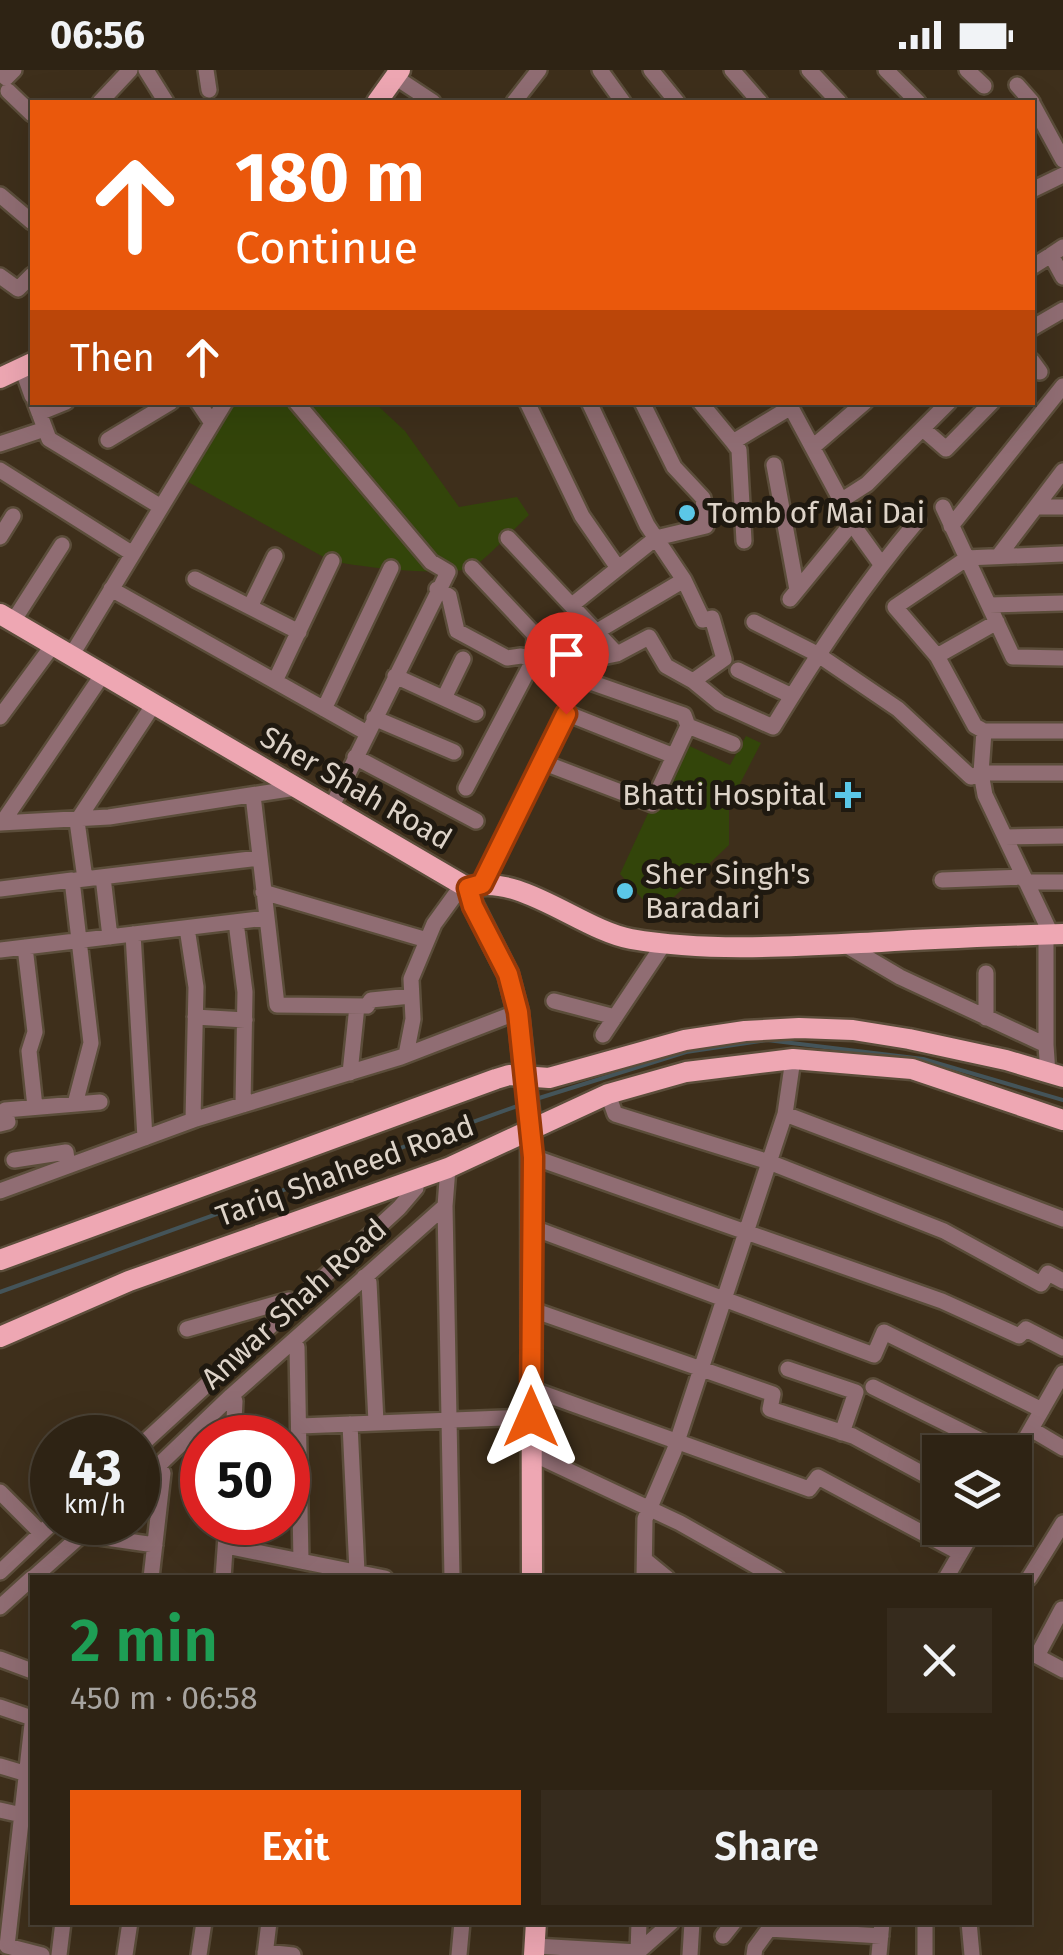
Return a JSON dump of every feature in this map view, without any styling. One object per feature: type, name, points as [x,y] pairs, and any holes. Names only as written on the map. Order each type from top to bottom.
[{"type":"main road","points":[[377,100],[397,73]]},
{"type":"main road","name":"Sher Shah Road","points":[[6,618],[296,788],[471,885],[530,895],[608,932],[665,942],[774,948],[1053,934]]},
{"type":"main road","points":[[471,885],[473,906],[508,974],[518,1012],[530,1123],[532,1575]]},
{"type":"main road","name":"Tariq Shaheed Road","points":[[0,1260],[496,1079],[509,1075],[525,1085],[685,1040],[745,1030],[853,1030],[1006,1060],[1055,1076]]},
{"type":"main road","name":"Tariq Shaheed Road","points":[[0,1337],[129,1281],[448,1168],[509,1142],[530,1123],[608,1094],[686,1072],[793,1059],[912,1070],[1063,1120]]},
{"type":"main road","points":[[535,1950],[536,1925]]},
{"type":"street","points":[[0,72],[6,78],[14,70]]},
{"type":"street","points":[[102,100],[130,70]]},
{"type":"street","points":[[146,70],[165,100]]},
{"type":"street","points":[[206,70],[209,90]]},
{"type":"street","points":[[516,100],[539,70]]},
{"type":"street","points":[[600,70],[622,100]]},
{"type":"street","points":[[650,70],[675,100]]},
{"type":"street","points":[[732,70],[758,100]]},
{"type":"street","points":[[809,70],[838,100]]},
{"type":"street","points":[[886,70],[916,100]]},
{"type":"street","points":[[968,70],[984,86]]},
{"type":"street","points":[[397,73],[431,100]]},
{"type":"street","points":[[1018,85],[1030,100]]},
{"type":"street","points":[[8,91],[30,112]]},
{"type":"street","points":[[1035,108],[1063,160]]},
{"type":"street","points":[[1035,189],[1063,176]]},
{"type":"street","points":[[0,194],[30,220]]},
{"type":"street","points":[[1035,265],[1057,251],[1063,277]]},
{"type":"street","points":[[0,276],[18,289],[30,276]]},
{"type":"street","points":[[1035,326],[1063,310]]},
{"type":"street","points":[[12,370],[30,398]]},
{"type":"street","points":[[952,526],[1063,386]]},
{"type":"street","points":[[108,440],[166,405]]},
{"type":"street","points":[[200,405],[212,423]]},
{"type":"street","points":[[0,716],[112,589],[223,405]]},
{"type":"street","points":[[299,405],[431,562],[448,572],[331,808]]},
{"type":"street","points":[[528,405],[582,516],[618,568]]},
{"type":"street","points":[[591,405],[656,538],[704,620],[712,618],[724,659],[693,681]]},
{"type":"street","points":[[572,606],[656,538],[706,526],[702,498],[674,467],[643,405]]},
{"type":"street","points":[[702,405],[739,450],[744,541]]},
{"type":"street","points":[[733,442],[790,405],[853,522],[881,564]]},
{"type":"street","points":[[814,446],[862,405]]},
{"type":"street","points":[[842,500],[867,484],[946,405]]},
{"type":"street","points":[[923,429],[946,449],[989,405]]},
{"type":"street","points":[[0,444],[38,410],[49,439],[161,508]]},
{"type":"street","points":[[774,465],[793,595],[853,522]]},
{"type":"street","points":[[0,470],[133,554]]},
{"type":"street","points":[[1000,554],[1063,471]]},
{"type":"street","points":[[942,507],[1014,658],[1063,658]]},
{"type":"street","points":[[1036,507],[1063,507]]},
{"type":"street","points":[[0,537],[14,516]]},
{"type":"street","points":[[542,762],[652,804],[688,726],[684,714],[576,677],[577,662],[618,654],[648,637],[666,666],[693,681],[720,704],[772,728],[817,654],[881,564],[918,520]]},
{"type":"street","points":[[508,538],[618,654]]},
{"type":"street","points":[[6,618],[62,545]]},
{"type":"street","points":[[1063,554],[1000,554],[965,559],[895,607],[937,656],[975,726],[984,732],[1063,732]]},
{"type":"street","points":[[250,607],[275,556]]},
{"type":"street","points":[[275,681],[332,562]]},
{"type":"street","points":[[324,708],[391,568]]},
{"type":"street","points":[[466,788],[534,660],[535,634],[472,568]]},
{"type":"street","points":[[194,579],[298,632]]},
{"type":"street","points":[[602,629],[684,580]]},
{"type":"street","points":[[112,589],[324,708],[454,752]]},
{"type":"street","points":[[437,589],[449,596],[457,630],[507,658],[521,656],[534,660]]},
{"type":"street","points":[[988,604],[1063,603]]},
{"type":"street","points":[[754,622],[817,654],[898,709],[970,777],[1063,773]]},
{"type":"street","points":[[937,656],[997,622]]},
{"type":"street","points":[[444,698],[463,659]]},
{"type":"street","points":[[738,670],[792,696]]},
{"type":"street","points":[[1,823],[102,674]]},
{"type":"street","points":[[395,676],[476,713]]},
{"type":"street","points":[[76,1104],[91,1042],[78,941],[77,821],[154,704]]},
{"type":"street","points":[[406,1056],[413,1019],[411,979],[434,924],[471,885],[566,714],[674,756]]},
{"type":"street","points":[[688,726],[733,744]]},
{"type":"street","points":[[984,732],[981,774],[985,795],[1053,934],[1055,984],[1046,1045],[1055,1076]]},
{"type":"street","points":[[356,757],[476,821]]},
{"type":"street","points":[[1,823],[77,821],[296,788]]},
{"type":"street","points":[[253,795],[277,1005],[368,1006],[371,1000],[411,996]]},
{"type":"street","points":[[1005,837],[1063,836]]},
{"type":"street","points":[[0,890],[259,858]]},
{"type":"street","points":[[103,876],[110,937]]},
{"type":"street","points":[[942,880],[1063,882]]},
{"type":"street","points":[[263,892],[428,940]]},
{"type":"street","points":[[0,950],[266,918]]},
{"type":"street","points":[[236,922],[246,992],[243,1105]]},
{"type":"street","points":[[186,928],[196,987],[193,1120]]},
{"type":"street","points":[[132,934],[145,1138]]},
{"type":"street","points":[[602,1035],[665,942]]},
{"type":"street","points":[[844,944],[900,977],[1046,1045]]},
{"type":"street","points":[[25,948],[34,1032],[30,1051],[36,1107]]},
{"type":"street","points":[[986,973],[986,1018]]},
{"type":"street","points":[[554,1001],[614,1017]]},
{"type":"street","points":[[350,1073],[357,1006]]},
{"type":"street","points":[[0,1192],[193,1120],[406,1056],[518,1012]]},
{"type":"street","points":[[195,1016],[245,1020]]},
{"type":"street","points":[[644,1575],[646,1519],[678,1440],[785,1114],[793,1059]]},
{"type":"street","points":[[608,1094],[614,1114],[769,1162],[944,1231],[1041,1284],[1048,1273],[1063,1281]]},
{"type":"street","points":[[0,1124],[8,1122],[6,1110],[100,1102]]},
{"type":"street","points":[[785,1114],[1063,1219]]},
{"type":"street","points":[[14,1160],[66,1152],[68,1166]]},
{"type":"street","points":[[533,1157],[942,1301],[1019,1336],[1026,1329],[1063,1348]]},
{"type":"street","points":[[448,1168],[445,1206],[452,1575]]},
{"type":"street","name":"Anwar Shah Road","points":[[160,1428],[399,1208],[416,1188],[416,1178]]},
{"type":"street","name":"Anwar Shah Road","points":[[160,1465],[445,1206]]},
{"type":"street","points":[[530,1227],[874,1354],[884,1332],[1042,1410]]},
{"type":"street","points":[[364,1276],[369,1282],[376,1422]]},
{"type":"street","points":[[187,1330],[288,1300],[295,1303]]},
{"type":"street","points":[[530,1309],[774,1394],[770,1409],[842,1433],[922,1474]]},
{"type":"street","points":[[292,1342],[297,1347],[300,1415]]},
{"type":"street","points":[[788,1369],[856,1392],[842,1433]]},
{"type":"street","points":[[1028,1435],[1063,1373]]},
{"type":"street","points":[[874,1388],[969,1435]]},
{"type":"street","points":[[531,1389],[809,1488],[818,1477],[960,1553]]},
{"type":"street","points":[[232,1396],[234,1415]]},
{"type":"street","points":[[310,1426],[531,1417]]},
{"type":"street","points":[[350,1424],[357,1572]]},
{"type":"street","points":[[1031,1429],[1063,1448]]},
{"type":"street","points":[[531,1453],[680,1523],[772,1575]]},
{"type":"street","points":[[160,1469],[160,1500]]},
{"type":"street","points":[[0,1492],[30,1515]]},
{"type":"street","points":[[1031,1575],[1063,1524]]},
{"type":"street","points":[[2,1566],[30,1542]]},
{"type":"street","points":[[39,1575],[67,1545]]},
{"type":"street","points":[[151,1575],[155,1546],[152,1545]]},
{"type":"street","points":[[301,1545],[301,1561]]},
{"type":"street","points":[[948,1575],[964,1545]]},
{"type":"street","points":[[223,1575],[226,1546],[371,1575]]},
{"type":"street","points":[[645,1560],[664,1575]]},
{"type":"street","points":[[0,1607],[30,1584]]},
{"type":"street","points":[[1063,1609],[1037,1656],[1063,1670]]},
{"type":"street","points":[[0,1659],[30,1670]]},
{"type":"street","points":[[0,1707],[30,1720]]},
{"type":"street","points":[[30,1742],[22,1816],[8,1865],[7,1946],[42,1955]]},
{"type":"street","points":[[0,1766],[27,1774]]},
{"type":"street","points":[[0,1810],[22,1816]]},
{"type":"street","points":[[58,1955],[62,1925]]},
{"type":"street","points":[[125,1955],[130,1925]]},
{"type":"street","points":[[200,1955],[204,1925]]},
{"type":"street","points":[[268,1925],[265,1954],[294,1955]]},
{"type":"street","points":[[459,1955],[462,1925]]},
{"type":"street","points":[[638,1952],[639,1925]]},
{"type":"street","points":[[535,1950],[638,1952],[669,1925]]},
{"type":"street","points":[[690,1955],[692,1925]]},
{"type":"street","points":[[723,1936],[732,1925]]},
{"type":"street","points":[[924,1955],[926,1925]]},
{"type":"street","points":[[970,1925],[972,1955]]},
{"type":"street","points":[[754,1955],[771,1926],[882,1930],[880,1955]]},
{"type":"green space","points":[[224,405],[377,405],[405,431],[459,507],[517,497],[529,515],[471,568],[379,568],[329,560],[179,477]]},
{"type":"green space","points":[[746,736],[761,743],[729,805],[729,845],[656,914],[620,874],[681,742],[730,765]]},
{"type":"waterway","points":[[536,1099],[686,1052],[767,1040],[923,1059],[1063,1100]]},
{"type":"waterway","points":[[0,1292],[523,1104]]},
{"type":"place","name":"Tomb of Mai Dai","points":[[687,513]]},
{"type":"place","name":"Bhatti Hospital","points":[[848,795]]},
{"type":"place","name":"Sher Singh's Baradari","points":[[625,891]]},
{"type":"route","points":[[531,1417],[533,1157],[518,1012],[508,974],[473,906],[468,888],[482,884],[566,714]]}]
